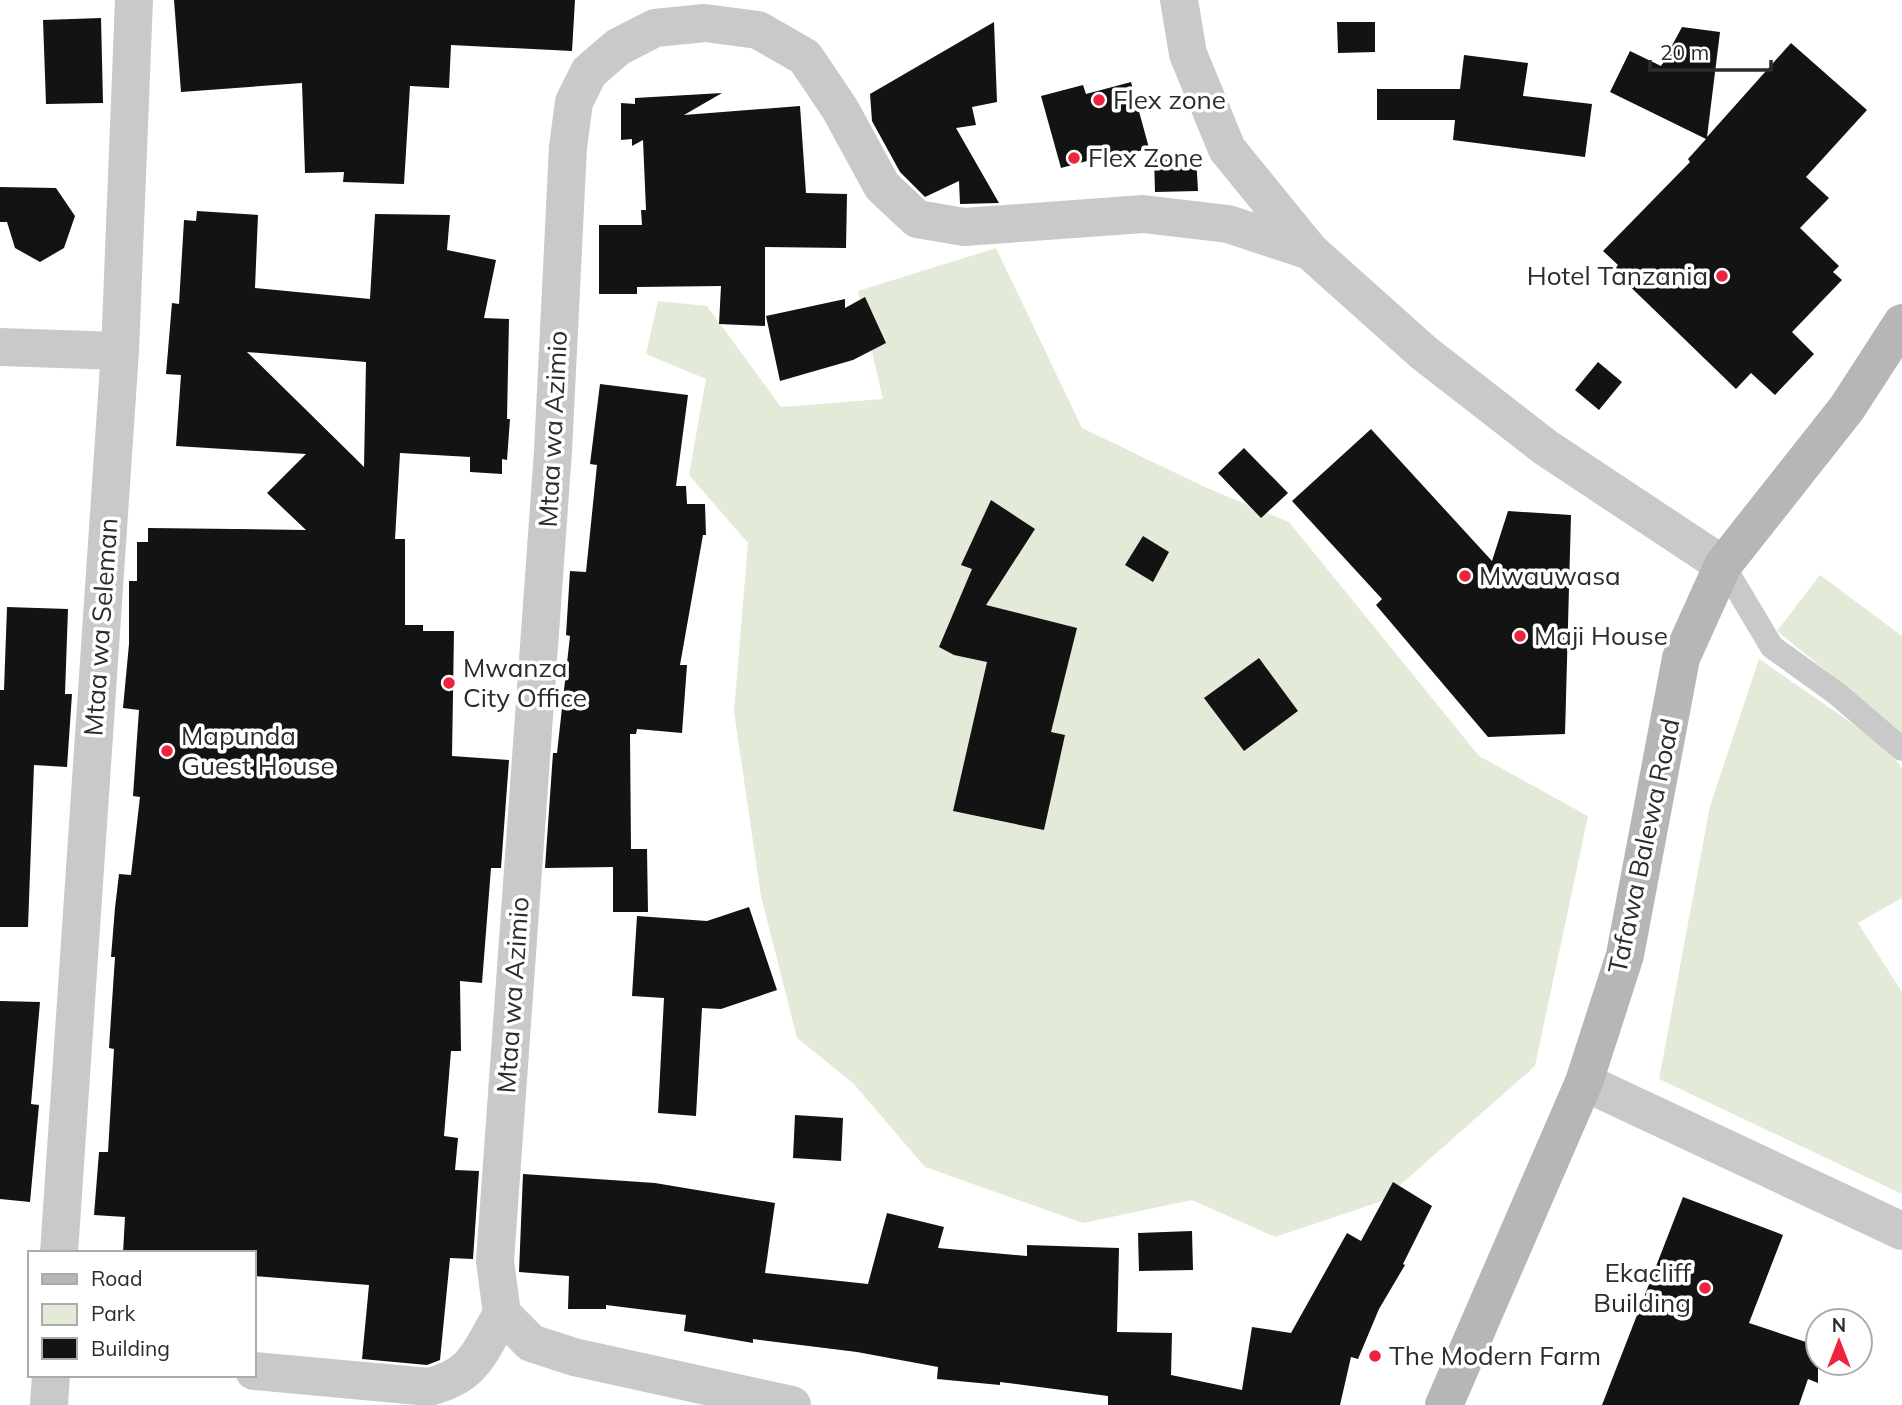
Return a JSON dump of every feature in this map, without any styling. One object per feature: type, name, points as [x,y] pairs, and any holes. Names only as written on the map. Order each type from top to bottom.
[{"type":"main road","name":"Tafawa Balewa Road","points":[[1444,1405],[1584,1082],[1625,955],[1681,658],[1723,565],[1847,408],[1902,323]]},
{"type":"street","name":"Mtaa wa Seleman","points":[[59,1251],[120,351],[134,0]]},
{"type":"street","points":[[1179,0],[1188,54],[1227,149],[1310,251],[1424,353],[1545,447],[1723,565]]},
{"type":"street","name":"Mtaa wa Azimio","points":[[502,1314],[495,1261],[553,451],[568,147],[574,102],[589,72],[618,47],[655,28],[705,23],[758,30],[805,57],[840,109],[882,186],[916,219],[964,227],[1143,214],[1228,225],[1310,251]]},
{"type":"street","points":[[0,347],[120,351]]},
{"type":"street","points":[[1584,1082],[1902,1231]]},
{"type":"street","points":[[256,1371],[429,1387],[451,1381],[468,1371],[502,1314],[531,1343],[574,1357],[792,1405]]},
{"type":"street","points":[[49,1405],[51,1377]]},
{"type":"lane","points":[[1723,565],[1772,647],[1836,693],[1902,749]]},
{"type":"green space","points":[[996,248],[1082,428],[1207,488],[1289,522],[1479,756],[1588,816],[1535,1066],[1382,1201],[1275,1237],[1192,1200],[1083,1223],[925,1167],[853,1083],[797,1038],[761,896],[734,712],[748,543],[689,475],[706,379],[646,354],[658,301],[707,306],[781,407],[883,399],[858,291]]},
{"type":"green space","points":[[1820,575],[1902,636],[1902,733],[1777,631]]},
{"type":"green space","points":[[1759,659],[1885,746],[1902,768],[1902,898],[1858,923],[1902,992],[1902,1194],[1659,1079],[1710,806]]},
{"type":"building","points":[[174,0],[575,0],[572,51],[451,45],[449,88],[410,86],[404,184],[343,182],[344,172],[305,173],[302,83],[181,92]]},
{"type":"building","points":[[101,18],[103,103],[46,104],[43,20]]},
{"type":"building","points":[[994,22],[997,102],[972,107],[976,125],[956,128],[999,203],[960,204],[959,181],[925,197],[900,172],[872,121],[870,94]]},
{"type":"building","points":[[1337,22],[1375,22],[1375,52],[1338,53]]},
{"type":"building","points":[[1682,27],[1720,32],[1707,137],[1791,43],[1867,110],[1806,177],[1829,198],[1800,228],[1839,266],[1833,272],[1842,280],[1792,332],[1814,354],[1775,395],[1751,373],[1736,389],[1613,270],[1618,265],[1603,251],[1690,162],[1688,159],[1706,139],[1610,92],[1630,51],[1661,66]]},
{"type":"building","points":[[1464,55],[1528,63],[1523,96],[1592,104],[1585,157],[1453,140],[1455,120],[1377,120],[1377,89],[1460,89]]},
{"type":"building","points":[[1131,82],[1149,148],[1110,160],[1109,155],[1061,168],[1041,96],[1083,85],[1086,94]]},
{"type":"building","points":[[722,93],[684,115],[800,106],[806,193],[847,194],[846,248],[765,247],[765,326],[719,324],[721,286],[637,287],[637,294],[599,294],[599,225],[642,225],[641,210],[646,210],[643,140],[632,146],[632,139],[621,140],[621,103],[635,104],[635,98]]},
{"type":"building","points":[[1196,155],[1198,191],[1155,192],[1154,156]]},
{"type":"building","points":[[0,187],[56,188],[75,216],[64,248],[40,262],[15,248],[7,222],[0,222]]},
{"type":"building","points":[[197,211],[258,215],[255,288],[370,299],[375,214],[450,215],[447,250],[496,260],[484,318],[509,319],[507,419],[510,419],[507,460],[502,459],[502,474],[470,472],[470,457],[400,453],[395,539],[405,539],[405,625],[423,625],[423,631],[454,631],[452,756],[509,760],[501,868],[491,868],[482,983],[460,981],[461,1051],[451,1051],[444,1136],[458,1138],[455,1170],[479,1171],[473,1259],[450,1258],[440,1360],[427,1365],[362,1359],[369,1285],[256,1276],[256,1251],[123,1251],[125,1217],[94,1215],[99,1152],[108,1152],[114,1049],[109,1048],[115,908],[119,874],[131,875],[140,797],[133,796],[139,710],[123,708],[129,644],[129,581],[137,581],[137,542],[148,542],[148,528],[306,530],[267,493],[306,454],[176,446],[181,375],[166,374],[172,303],[179,304],[184,220],[196,221]],"holes":[[[247,352],[366,362],[364,467]]]},
{"type":"building","points":[[865,297],[886,343],[853,360],[780,381],[766,316],[845,299],[845,308]]},
{"type":"building","points":[[1598,362],[1622,382],[1599,410],[1575,390]]},
{"type":"building","points":[[600,384],[688,395],[676,486],[686,486],[687,504],[705,504],[706,535],[703,535],[680,665],[687,665],[682,733],[637,729],[636,734],[630,734],[631,849],[647,849],[648,912],[613,912],[613,867],[545,868],[553,753],[557,753],[570,636],[566,635],[570,571],[586,572],[597,465],[590,464]]},
{"type":"building","name":"Mwauwasa","points":[[1371,429],[1492,561],[1508,511],[1571,515],[1565,734],[1488,737],[1376,605],[1382,599],[1292,501]]},
{"type":"building","points":[[1244,448],[1288,493],[1261,518],[1218,473]]},
{"type":"building","points":[[991,500],[1035,529],[986,605],[1077,628],[1051,732],[1065,735],[1044,830],[953,811],[987,662],[954,655],[939,647],[972,569],[961,565]]},
{"type":"building","points":[[1143,536],[1169,552],[1153,582],[1125,565]]},
{"type":"building","points":[[7,607],[68,609],[65,694],[72,694],[67,767],[34,765],[28,927],[0,927],[0,690],[4,690]]},
{"type":"building","points":[[1259,658],[1298,711],[1244,751],[1204,698]]},
{"type":"building","points":[[749,907],[777,990],[721,1009],[702,1008],[696,1116],[658,1113],[664,998],[632,996],[637,916],[707,921]]},
{"type":"building","points":[[0,1001],[40,1002],[31,1104],[39,1105],[30,1202],[0,1199]]},
{"type":"building","points":[[795,1115],[843,1118],[841,1161],[793,1158]]},
{"type":"building","points":[[523,1174],[655,1183],[775,1203],[765,1273],[868,1284],[887,1213],[944,1227],[938,1248],[1027,1256],[1027,1245],[1119,1248],[1117,1332],[1172,1333],[1171,1375],[1242,1390],[1252,1327],[1291,1333],[1347,1233],[1361,1241],[1393,1182],[1432,1206],[1403,1264],[1405,1265],[1379,1309],[1358,1359],[1351,1357],[1340,1405],[1108,1405],[1108,1396],[1000,1382],[1000,1385],[937,1379],[938,1367],[857,1352],[753,1339],[753,1343],[684,1331],[686,1315],[606,1305],[606,1309],[568,1309],[569,1276],[519,1272]]},
{"type":"building","name":"Ekacliff Building","points":[[1683,1197],[1783,1235],[1749,1323],[1804,1341],[1804,1377],[1818,1377],[1818,1383],[1808,1379],[1799,1405],[1602,1405]]},
{"type":"building","points":[[1192,1231],[1193,1270],[1139,1271],[1138,1233]]},
{"type":"place","name":"Flex zone","points":[[1099,100]]},
{"type":"place","name":"Flex Zone","points":[[1074,158]]},
{"type":"place","name":"Hotel Tanzania","points":[[1722,276]]},
{"type":"place","name":"Mwauwasa","points":[[1465,576]]},
{"type":"place","name":"Maji House","points":[[1520,636]]},
{"type":"place","name":"Mwanza City Office","points":[[449,683]]},
{"type":"place","name":"Mapunda Guest House","points":[[167,751]]},
{"type":"place","name":"Ekacliff Building","points":[[1705,1288]]},
{"type":"place","name":"The Modern Farm","points":[[1375,1356]]}]
